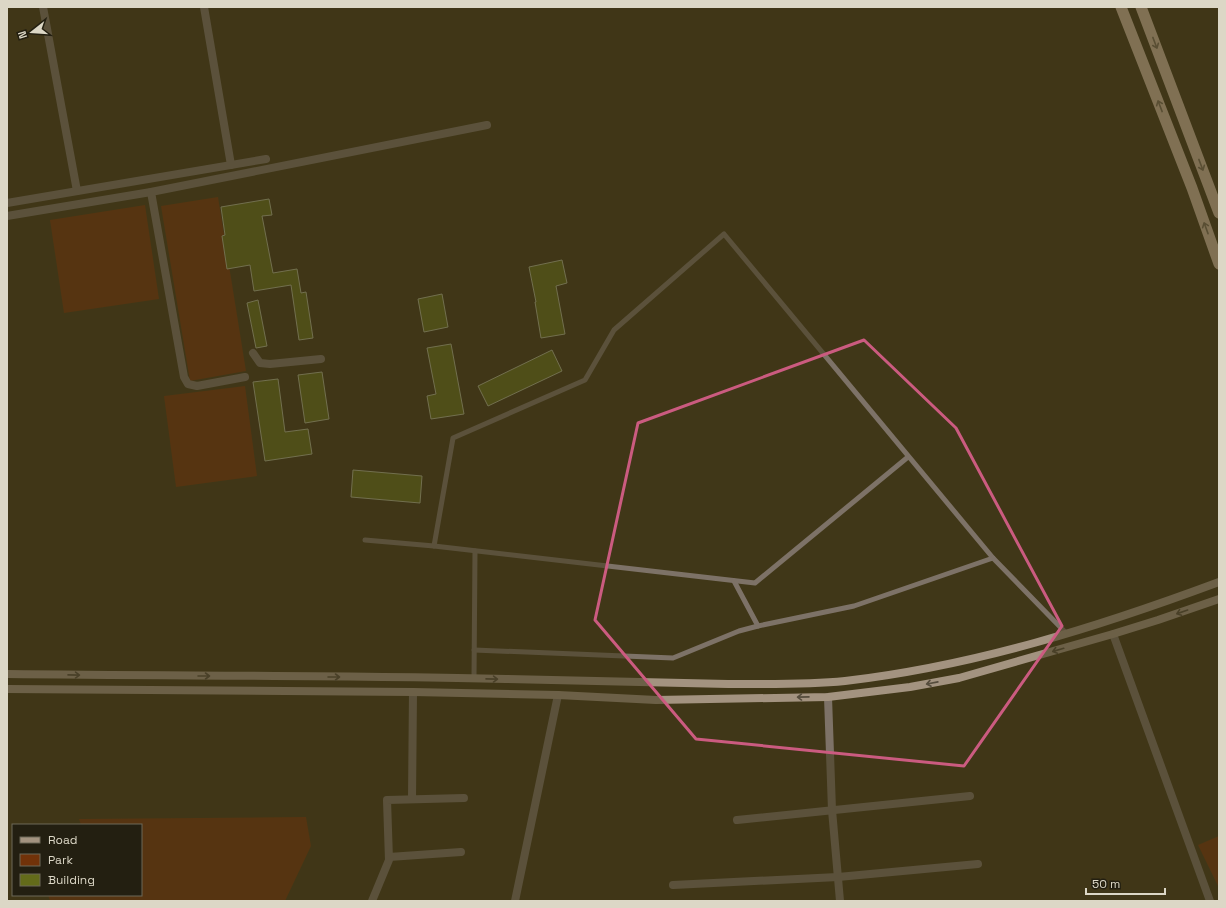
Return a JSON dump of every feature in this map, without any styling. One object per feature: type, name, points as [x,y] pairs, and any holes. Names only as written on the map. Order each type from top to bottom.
[{"type":"highway","points":[[1121,7],[1192,188],[1219,264]]},
{"type":"highway","points":[[1141,7],[1219,213]]},
{"type":"main road","points":[[7,674],[474,678],[703,684],[820,683],[908,672],[962,661],[1067,634],[1146,609],[1219,582]]},
{"type":"main road","points":[[7,689],[413,692],[558,695],[662,700],[828,697],[910,687],[958,678],[1113,634],[1219,600]]},
{"type":"main road","points":[[45,689],[46,675]]},
{"type":"street","points":[[42,7],[77,191]]},
{"type":"street","points":[[204,7],[231,165]]},
{"type":"street","points":[[7,216],[151,192],[487,125]]},
{"type":"street","points":[[7,203],[266,159]]},
{"type":"street","points":[[151,192],[184,377],[188,384],[198,386],[244,378]]},
{"type":"street","points":[[253,353],[260,363],[270,364],[321,359]]},
{"type":"street","points":[[1113,634],[1210,901]]},
{"type":"street","points":[[412,799],[413,692]]},
{"type":"street","points":[[515,901],[558,695]]},
{"type":"street","points":[[828,697],[832,810],[840,901]]},
{"type":"street","points":[[737,820],[970,796]]},
{"type":"street","points":[[372,901],[389,860],[387,800],[464,798]]},
{"type":"street","points":[[389,857],[461,852]]},
{"type":"street","points":[[673,885],[838,877],[978,864]]},
{"type":"lane","points":[[434,546],[453,438],[584,380],[614,330],[724,234],[992,558],[1067,634]]},
{"type":"lane","points":[[365,540],[434,546],[755,583],[908,457]]},
{"type":"lane","points":[[474,678],[475,551]]},
{"type":"lane","points":[[474,650],[673,658],[739,631],[854,606],[992,558]]},
{"type":"lane","points":[[734,581],[758,626]]},
{"type":"highlighted area","points":[[864,340],[956,428],[1062,626],[964,766],[696,739],[595,620],[638,423]]},
{"type":"green space","points":[[218,197],[246,371],[190,381],[161,206]]},
{"type":"green space","points":[[145,205],[159,299],[64,313],[50,220]]},
{"type":"green space","points":[[245,386],[257,476],[176,487],[164,396]]},
{"type":"green space","points":[[306,817],[311,846],[285,901],[50,901],[48,896],[142,896],[142,824],[81,824],[79,819]]},
{"type":"green space","points":[[1219,836],[1219,888],[1198,845]]},
{"type":"building","points":[[269,199],[272,215],[262,216],[273,273],[297,269],[301,293],[306,292],[313,338],[299,340],[291,285],[254,291],[250,265],[227,269],[222,236],[225,235],[221,207]]},
{"type":"building","points":[[562,260],[567,283],[556,286],[565,334],[541,338],[529,267]]},
{"type":"building","points":[[442,294],[448,327],[424,332],[418,299]]},
{"type":"building","points":[[258,300],[267,346],[256,348],[247,303]]},
{"type":"building","points":[[451,344],[464,414],[431,419],[427,396],[436,394],[427,348]]},
{"type":"building","points":[[552,350],[562,371],[488,406],[478,386]]},
{"type":"building","points":[[322,372],[329,419],[305,423],[298,375]]},
{"type":"building","points":[[278,379],[285,432],[308,429],[312,454],[265,461],[253,382]]},
{"type":"building","points":[[353,470],[422,476],[420,503],[351,497]]}]
